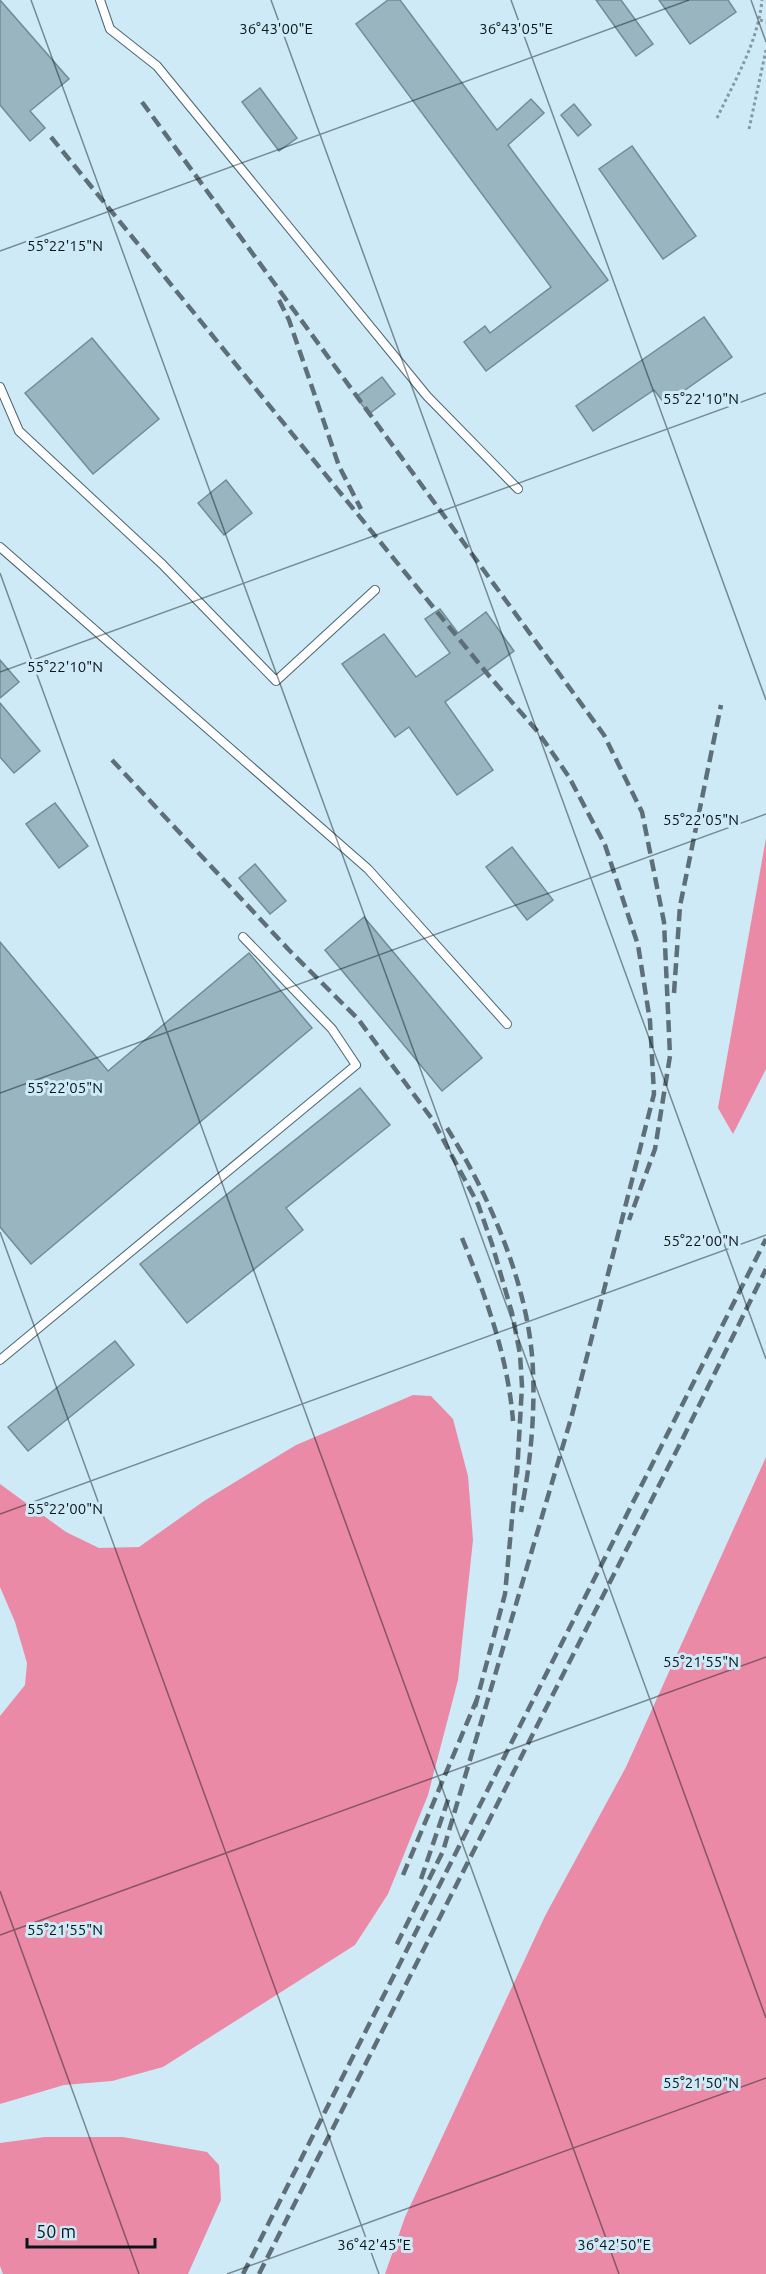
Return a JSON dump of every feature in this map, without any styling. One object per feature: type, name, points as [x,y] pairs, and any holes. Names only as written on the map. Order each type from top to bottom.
[{"type":"lane","points":[[100,0],[110,29],[157,66],[426,396],[518,489]]},
{"type":"lane","points":[[0,387],[18,431],[162,564],[276,681],[375,590]]},
{"type":"lane","points":[[0,547],[368,869],[507,1024]]},
{"type":"lane","points":[[0,1360],[356,1065],[332,1029],[243,937]]},
{"type":"path","points":[[717,118],[749,50],[760,20],[762,0]]},
{"type":"path","points":[[760,20],[766,22]]},
{"type":"path","points":[[749,129],[766,50]]},
{"type":"shaded area","points":[[766,838],[766,1069],[733,1134],[718,1108]]},
{"type":"shaded area","points":[[413,1395],[431,1396],[453,1419],[468,1476],[473,1540],[458,1680],[428,1795],[388,1894],[355,1945],[163,2067],[112,2081],[64,2085],[0,2104],[0,1716],[25,1685],[27,1663],[15,1622],[0,1587],[0,1484],[66,1532],[99,1548],[139,1547],[204,1501],[296,1445]]},
{"type":"shaded area","points":[[766,1457],[766,2274],[385,2274],[405,2217],[545,1916],[626,1767]]},
{"type":"shaded area","points":[[45,2137],[123,2137],[207,2152],[219,2165],[221,2200],[188,2274],[3,2274],[0,2266],[0,2143]]},
{"type":"building","points":[[0,0],[69,79],[30,111],[45,128],[30,141],[0,105]]},
{"type":"building","points":[[388,0],[400,0],[497,130],[531,99],[544,113],[508,145],[608,280],[486,371],[464,342],[485,326],[490,333],[551,287],[356,24]]},
{"type":"building","points":[[596,0],[621,0],[653,44],[636,56]]},
{"type":"building","points":[[659,0],[728,0],[736,12],[690,44]]},
{"type":"building","points":[[260,88],[297,138],[279,151],[242,102]]},
{"type":"building","points":[[574,104],[591,125],[578,136],[561,115]]},
{"type":"building","points":[[632,146],[696,236],[663,259],[599,169]]},
{"type":"building","points":[[704,317],[732,357],[665,404],[654,390],[593,431],[576,406]]},
{"type":"building","points":[[92,338],[159,419],[93,474],[25,393]]},
{"type":"building","points":[[382,377],[395,394],[369,414],[356,397]]},
{"type":"building","points":[[226,480],[252,513],[224,535],[198,503]]},
{"type":"building","points":[[440,609],[458,633],[486,612],[514,651],[445,702],[493,770],[457,795],[409,727],[395,737],[342,664],[384,634],[416,677],[450,653],[425,619]]},
{"type":"building","points":[[0,660],[19,682],[0,698]]},
{"type":"building","points":[[0,703],[40,751],[14,773],[0,757]]},
{"type":"building","points":[[55,803],[88,846],[59,868],[26,824]]},
{"type":"building","points":[[512,847],[553,900],[527,920],[486,867]]},
{"type":"building","points":[[255,864],[286,901],[270,914],[239,878]]},
{"type":"building","points":[[364,917],[482,1058],[442,1091],[325,950]]},
{"type":"building","points":[[0,942],[108,1071],[249,953],[312,1028],[31,1264],[0,1227]]},
{"type":"building","points":[[360,1088],[390,1125],[286,1208],[303,1230],[187,1323],[140,1264]]},
{"type":"building","points":[[115,1341],[134,1365],[28,1451],[8,1427]]},
{"type":"railway","points":[[142,102],[604,735],[642,812],[664,922],[670,1056],[655,1149],[629,1220]]},
{"type":"railway","points":[[51,137],[490,677],[538,732],[569,777],[605,845],[638,945],[650,1021],[654,1094],[572,1415],[443,1851],[396,1946]]},
{"type":"railway","points":[[279,300],[289,320],[339,466],[361,509]]},
{"type":"railway","points":[[674,993],[680,906],[721,705]]},
{"type":"railway","points":[[112,760],[289,950],[358,1019],[432,1119],[478,1204],[512,1313],[520,1354],[522,1386],[517,1474]]},
{"type":"railway","points":[[447,1128],[479,1184],[493,1214],[516,1277],[524,1308],[533,1371],[533,1406],[529,1460],[521,1512]]},
{"type":"railway","points":[[462,1238],[495,1328],[506,1374],[513,1421]]},
{"type":"railway","points":[[243,2274],[766,1239]]},
{"type":"railway","points":[[259,2274],[682,1440],[766,1269]]},
{"type":"railway","points":[[475,1707],[505,1594],[517,1466]]},
{"type":"railway","points":[[403,1875],[477,1699]]},
{"type":"railway","points":[[421,1879],[449,1797]]}]
